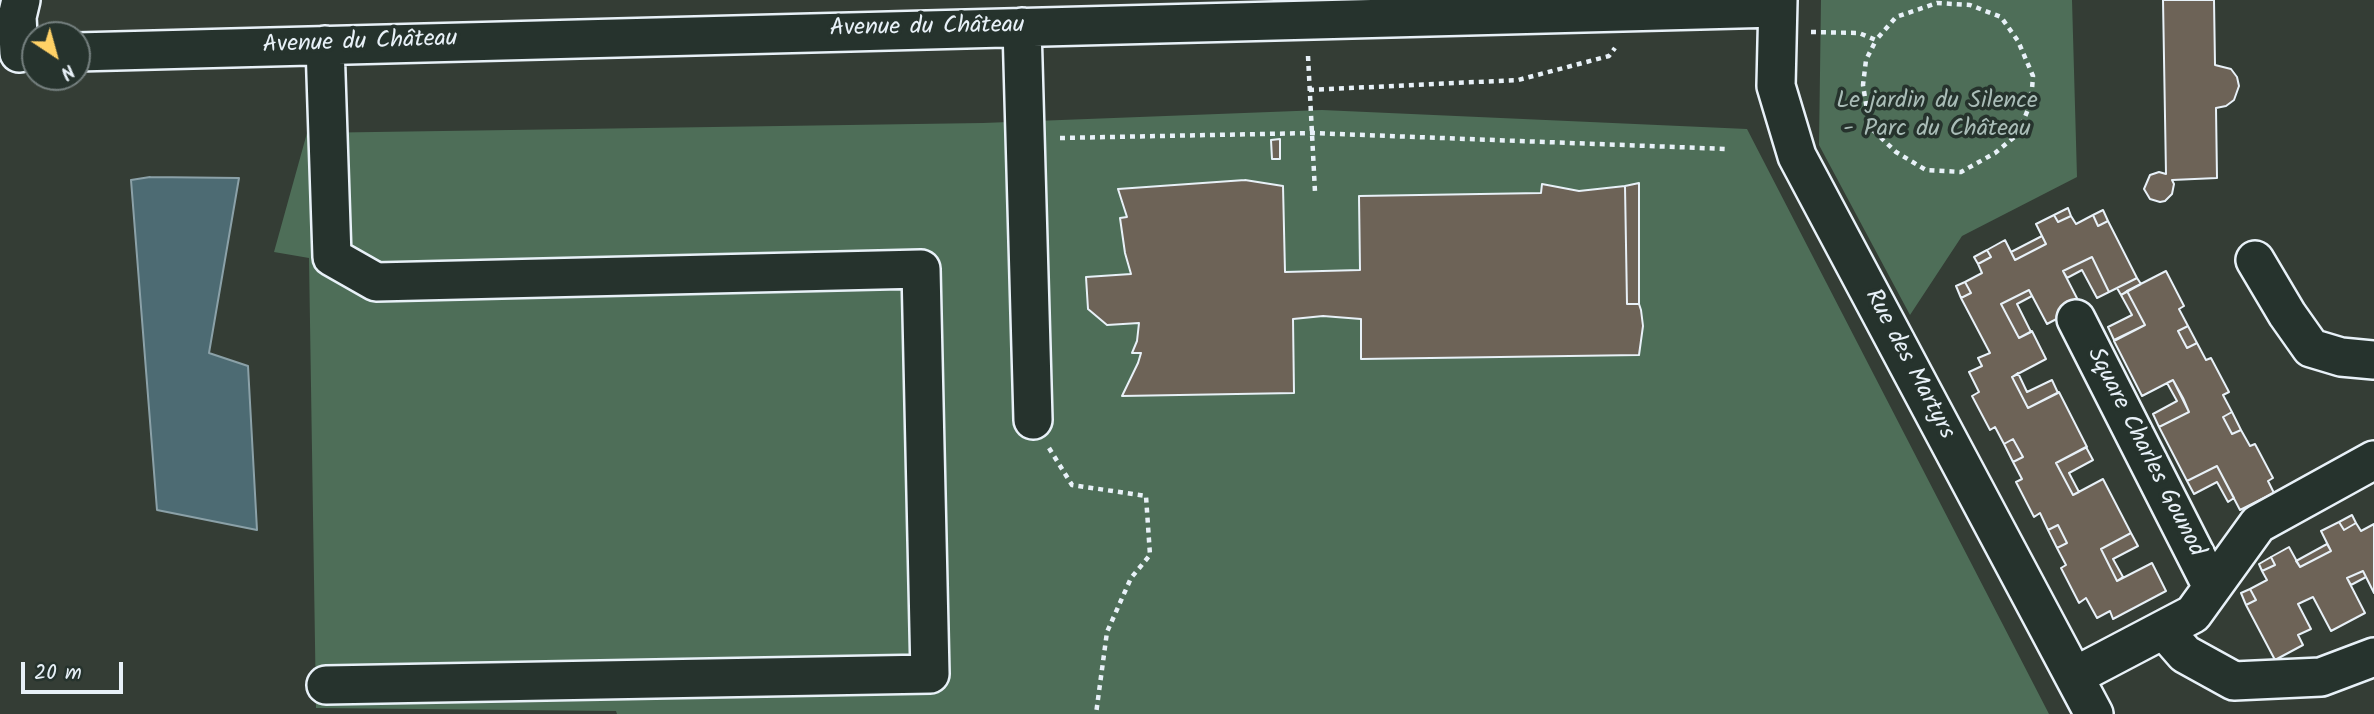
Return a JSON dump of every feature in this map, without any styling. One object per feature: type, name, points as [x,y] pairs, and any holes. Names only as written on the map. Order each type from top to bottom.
[{"type":"street","points":[[18,58],[18,17],[21,0]]},
{"type":"street","name":"Avenue du Château","points":[[91,52],[1626,12],[1778,13]]},
{"type":"street","name":"Rue des Martyrs","points":[[1778,13],[1776,86],[1797,156],[2094,714]]},
{"type":"street","points":[[1022,27],[1033,420]]},
{"type":"street","points":[[326,45],[332,257],[376,282],[921,269],[930,674],[326,685]]},
{"type":"street","points":[[2255,260],[2311,348],[2341,357],[2374,360]]},
{"type":"street","name":"Square Charles Gounod","points":[[2076,319],[2212,587]]},
{"type":"street","points":[[2075,676],[2193,614],[2258,524],[2374,460]]},
{"type":"street","points":[[2164,630],[2185,654],[2234,681],[2321,677],[2374,657]]},
{"type":"path","points":[[1937,3],[1970,5],[2001,17],[2018,41],[2033,76],[2031,102],[2018,134],[1995,153],[1961,172],[1926,170],[1896,152],[1874,131],[1867,110],[1863,85],[1866,60],[1876,40],[1896,17],[1937,3]]},
{"type":"path","points":[[1309,90],[1518,80],[1609,57],[1624,34],[1626,12]]},
{"type":"path","points":[[1778,13],[1859,33],[1876,40]]},
{"type":"path","points":[[1306,20],[1315,192]]},
{"type":"path","points":[[1024,139],[1312,133],[1727,149]]},
{"type":"path","points":[[1033,420],[1072,485],[1146,496],[1150,555],[1131,578],[1107,632],[1096,714]]},
{"type":"green space","name":"Le jardin du Silence - Parc du Château","points":[[1821,0],[2072,0],[2077,177],[1962,236],[1910,315],[1819,145]]},
{"type":"green space","points":[[1322,110],[1747,129],[2049,714],[617,714],[616,711],[316,708],[309,258],[274,252],[307,133],[983,123]]},
{"type":"water","points":[[150,177],[239,178],[209,353],[248,366],[257,530],[157,510],[131,180]]},
{"type":"building","points":[[2163,0],[2214,0],[2215,65],[2231,69],[2239,86],[2234,100],[2226,106],[2216,108],[2217,178],[2172,180],[2172,194],[2160,202],[2150,199],[2144,189],[2150,175],[2159,172],[2166,174]]},
{"type":"building","points":[[1280,139],[1280,159],[1272,159],[1271,140]]},
{"type":"building","points":[[1245,180],[1283,186],[1285,272],[1360,270],[1359,196],[1541,193],[1542,184],[1579,191],[1625,186],[1627,304],[1639,304],[1641,310],[1643,326],[1639,355],[1361,359],[1361,319],[1323,316],[1293,319],[1294,393],[1122,396],[1141,353],[1132,353],[1137,341],[1139,323],[1107,325],[1088,309],[1086,277],[1131,274],[1120,218],[1127,217],[1118,189]]},
{"type":"building","points":[[1639,183],[1639,304],[1627,304],[1625,186]]},
{"type":"building","points":[[2068,208],[2071,216],[2058,222],[2054,215]]},
{"type":"building","points":[[2103,210],[2108,221],[2098,226],[2093,215]]},
{"type":"building","points":[[2054,215],[2058,222],[2071,216],[2076,224],[2093,215],[2098,226],[2108,221],[2137,278],[2109,292],[2092,257],[2063,271],[2081,306],[2047,324],[2029,290],[2001,304],[2019,338],[2032,331],[2046,359],[2012,377],[2028,408],[2059,392],[2087,447],[2056,463],[2073,495],[2103,479],[2131,533],[2101,549],[2117,581],[2152,563],[2166,591],[2113,619],[2110,611],[2097,618],[2086,598],[2079,603],[2061,568],[2066,565],[2057,548],[2067,543],[2058,525],[2048,530],[2040,513],[2034,517],[2016,482],[2022,479],[2013,462],[2023,457],[2013,439],[2004,444],[1995,427],[1990,430],[1972,396],[1979,392],[1969,372],[1982,366],[1978,358],[1990,353],[1961,298],[1971,293],[1965,282],[1982,273],[1978,264],[1991,257],[1987,250],[2005,240],[2015,260],[2046,244],[2036,224]]},
{"type":"building","points":[[2042,236],[2046,244],[2015,260],[2011,252]]},
{"type":"building","points":[[1987,250],[1991,257],[1978,264],[1974,257]]},
{"type":"building","points":[[2092,257],[2109,292],[2097,298],[2082,270],[2067,278],[2063,271]]},
{"type":"building","points":[[2166,271],[2184,306],[2179,309],[2188,326],[2178,331],[2187,348],[2197,343],[2206,360],[2211,358],[2229,392],[2223,395],[2232,412],[2223,417],[2232,434],[2241,430],[2250,446],[2255,444],[2273,478],[2268,481],[2274,493],[2240,510],[2217,466],[2187,481],[2159,427],[2189,412],[2183,398],[2173,380],[2142,396],[2114,341],[2145,325],[2127,291]]},
{"type":"building","points":[[2137,278],[2141,284],[2121,295],[2117,288]]},
{"type":"building","points":[[1965,282],[1971,293],[1961,298],[1956,286]]},
{"type":"building","points":[[2029,290],[2032,296],[2017,304],[2031,332],[2019,338],[2001,304]]},
{"type":"building","points":[[2127,291],[2145,325],[2114,340],[2108,327],[2132,315],[2121,295]]},
{"type":"building","points":[[2188,326],[2197,343],[2187,348],[2178,331]]},
{"type":"building","points":[[2018,373],[2027,392],[2052,380],[2058,393],[2028,408],[2012,377]]},
{"type":"building","points":[[2173,380],[2189,412],[2159,427],[2153,414],[2177,401],[2167,383]]},
{"type":"building","points":[[2232,412],[2241,430],[2232,434],[2223,417]]},
{"type":"building","points":[[2013,439],[2023,457],[2013,462],[2004,444]]},
{"type":"building","points":[[2086,447],[2093,460],[2069,473],[2079,492],[2073,495],[2056,463]]},
{"type":"building","points":[[2217,466],[2234,498],[2228,502],[2217,482],[2194,494],[2187,481]]},
{"type":"building","points":[[2352,515],[2356,523],[2344,530],[2339,522]]},
{"type":"building","points":[[2339,522],[2344,530],[2356,523],[2361,531],[2374,524],[2374,593],[2363,571],[2347,578],[2365,613],[2331,631],[2313,597],[2298,604],[2311,629],[2298,635],[2303,645],[2275,660],[2246,605],[2256,600],[2250,589],[2267,580],[2262,571],[2275,565],[2271,557],[2289,547],[2300,567],[2331,551],[2321,531]]},
{"type":"building","points":[[2058,525],[2067,543],[2057,548],[2048,530]]},
{"type":"building","points":[[2131,533],[2138,546],[2113,559],[2123,577],[2117,581],[2101,549]]},
{"type":"building","points":[[2327,544],[2331,551],[2300,567],[2296,561]]},
{"type":"building","points":[[2271,557],[2275,565],[2262,571],[2259,564]]},
{"type":"building","points":[[2363,571],[2366,577],[2351,585],[2347,578]]},
{"type":"building","points":[[2250,589],[2256,600],[2246,605],[2241,593]]}]
